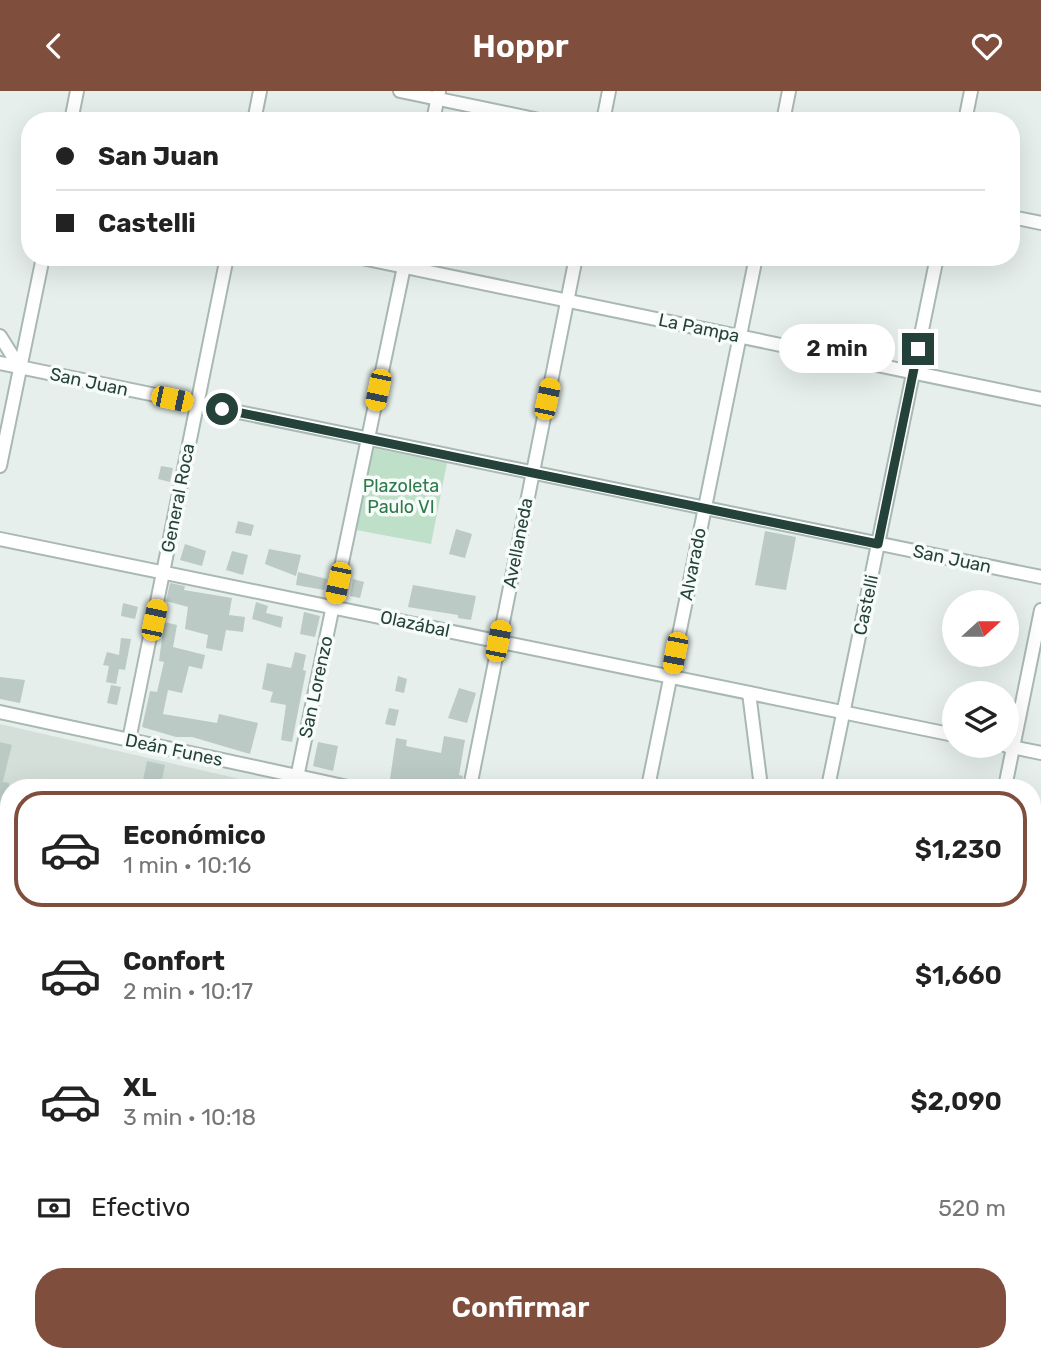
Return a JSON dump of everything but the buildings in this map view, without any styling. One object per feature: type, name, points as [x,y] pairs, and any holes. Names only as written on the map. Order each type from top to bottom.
[{"type":"street","points":[[73,112],[77,91]]},
{"type":"street","points":[[256,112],[260,91]]},
{"type":"street","points":[[400,91],[439,95],[508,112]]},
{"type":"street","points":[[605,112],[610,91]]},
{"type":"street","points":[[785,112],[789,91]]},
{"type":"street","points":[[967,112],[971,91]]},
{"type":"street","points":[[1020,219],[1041,223]]},
{"type":"street","points":[[0,466],[41,266]]},
{"type":"street","name":"General Roca","points":[[129,740],[225,266]]},
{"type":"street","name":"San Lorenzo","points":[[297,779],[404,266]]},
{"type":"street","name":"La Pampa","points":[[422,266],[568,301],[1041,399]]},
{"type":"street","name":"Avellaneda","points":[[472,779],[574,266]]},
{"type":"street","name":"Alvarado","points":[[650,779],[754,266]]},
{"type":"street","name":"Castelli","points":[[830,779],[935,266]]},
{"type":"street","points":[[0,336],[20,367]]},
{"type":"street","name":"San Juan","points":[[0,363],[1041,577]]},
{"type":"street","name":"Olazábal","points":[[0,539],[942,732]]},
{"type":"street","points":[[1019,704],[1041,610]]},
{"type":"street","points":[[749,693],[760,779]]},
{"type":"street","name":"Deán Funes","points":[[0,712],[129,740],[284,779]]},
{"type":"street","points":[[1019,748],[1041,753]]},
{"type":"street","points":[[1005,779],[1008,758]]},
{"type":"shaded area","points":[[0,724],[240,779],[0,779]]},
{"type":"green space","name":"Plazoleta Paulo VI","points":[[372,448],[447,463],[431,544],[356,530]]},
{"type":"route","points":[[222,409],[878,544],[918,349]]}]
